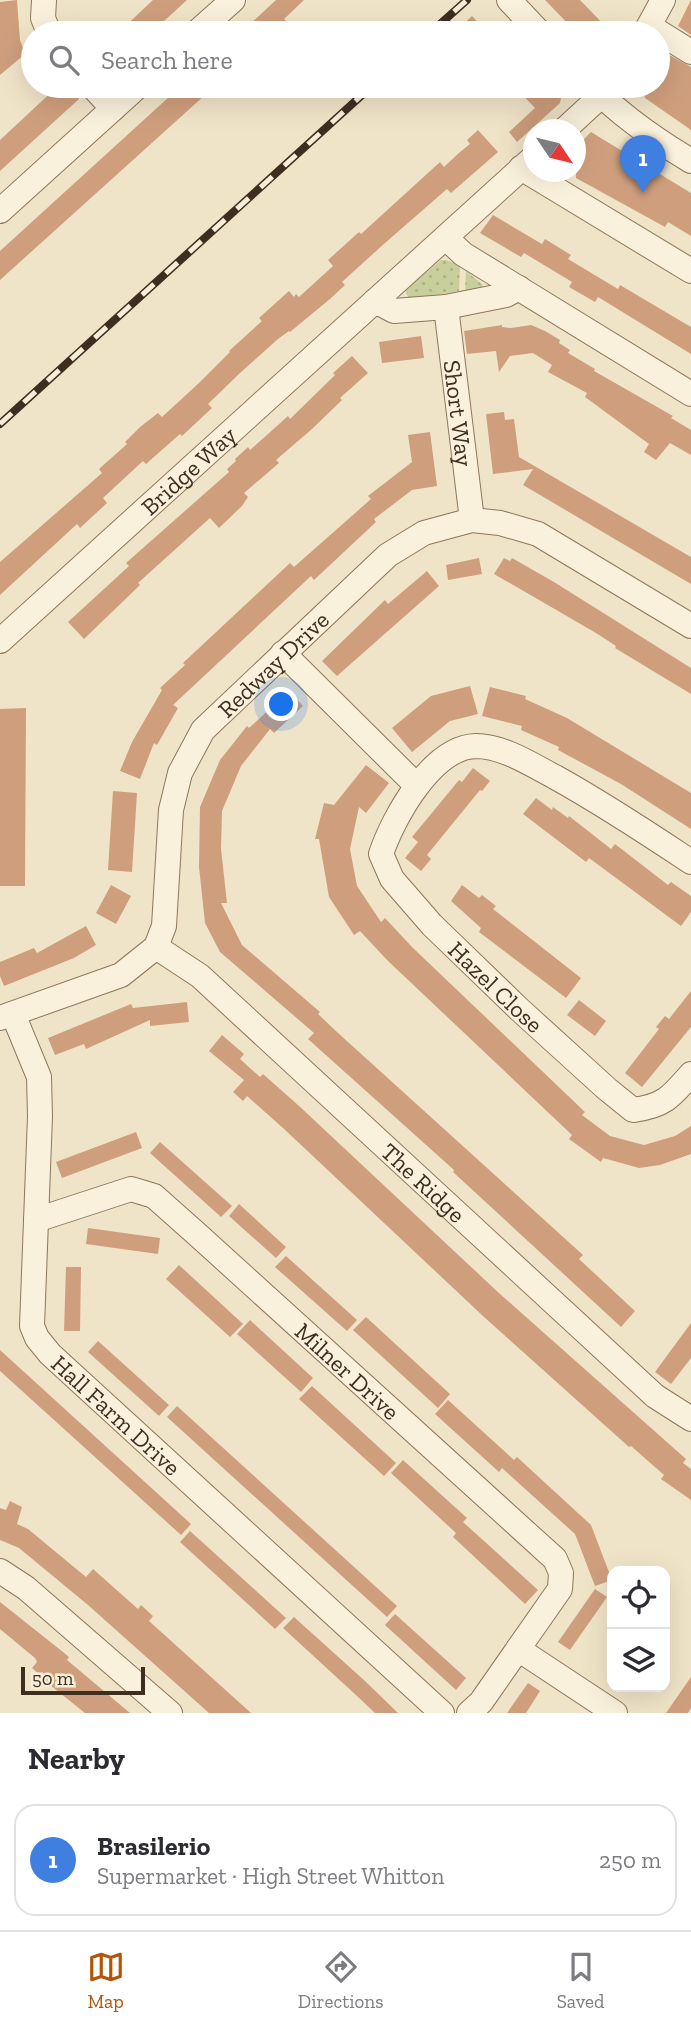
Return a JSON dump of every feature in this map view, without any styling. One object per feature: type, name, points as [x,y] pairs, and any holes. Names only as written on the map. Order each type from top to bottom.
[{"type":"street","points":[[44,0],[44,21]]},
{"type":"street","points":[[210,21],[233,0]]},
{"type":"street","points":[[509,0],[529,21]]},
{"type":"street","points":[[652,21],[663,0]]},
{"type":"street","points":[[670,42],[691,52]]},
{"type":"street","points":[[103,98],[113,108]]},
{"type":"street","points":[[0,211],[124,98]]},
{"type":"street","points":[[576,119],[599,98]]},
{"type":"street","points":[[613,98],[670,148],[691,161]]},
{"type":"street","name":"Bridge Way","points":[[0,640],[523,167]]},
{"type":"street","points":[[556,182],[691,271]]},
{"type":"street","points":[[446,238],[464,254],[691,394]]},
{"type":"street","points":[[375,301],[394,311],[446,307],[506,295],[519,288]]},
{"type":"street","name":"Short Way","points":[[446,307],[472,520]]},
{"type":"street","name":"Redway Drive","points":[[156,947],[164,926],[171,810],[180,773],[203,730],[388,555],[424,533],[472,520],[500,523],[538,534],[691,625]]},
{"type":"street","points":[[283,653],[416,785]]},
{"type":"street","name":"Hazel Close","points":[[691,862],[611,808],[504,752],[475,746],[450,754],[416,785],[390,829],[381,854],[392,879],[432,925],[520,1010],[633,1110],[653,1108],[670,1099],[691,1074]]},
{"type":"street","points":[[7,1016],[121,975],[156,947]]},
{"type":"street","name":"The Ridge","points":[[156,947],[200,976],[655,1396],[689,1412]]},
{"type":"street","name":"Hall Farm Drive","points":[[7,1016],[39,1077],[32,1326],[37,1338],[50,1354],[442,1713]]},
{"type":"street","name":"Milner Drive","points":[[36,1220],[131,1189],[154,1195],[555,1559],[561,1573],[560,1588],[518,1649]]},
{"type":"street","points":[[0,1571],[26,1588],[170,1713]]},
{"type":"street","points":[[469,1713],[481,1702],[518,1649],[615,1713]]},
{"type":"green space","points":[[441,260],[460,265],[459,291],[421,298],[408,297],[405,290]]},
{"type":"green space","points":[[466,271],[483,285],[480,290],[465,293]]},
{"type":"building","points":[[17,0],[21,57],[0,75],[0,2]]},
{"type":"building","points":[[153,0],[187,0],[164,21],[131,21]]},
{"type":"building","points":[[276,0],[304,0],[284,19],[286,21],[253,21]]},
{"type":"building","points":[[545,0],[580,0],[600,21],[565,21]]},
{"type":"building","points":[[691,0],[691,35],[678,26]]},
{"type":"building","points":[[670,55],[691,67],[691,130],[645,98],[670,98]]},
{"type":"building","points":[[45,98],[79,99],[0,171],[0,140]]},
{"type":"building","points":[[168,98],[202,98],[0,280],[0,251]]},
{"type":"building","points":[[525,98],[561,98],[560,103],[542,119],[523,119],[535,108]]},
{"type":"building","points":[[523,119],[523,137],[517,142],[509,132]]},
{"type":"building","points":[[478,130],[498,152],[451,193],[447,189],[385,243],[342,282],[345,285],[330,299],[278,339],[240,373],[208,404],[212,408],[182,436],[180,434],[146,464],[143,461],[103,498],[107,503],[80,528],[77,524],[0,595],[0,562],[102,473],[99,469],[127,444],[125,442],[140,427],[158,413],[162,417],[200,382],[262,321],[259,318],[289,291],[294,297],[296,294],[299,297],[333,266],[328,260],[359,232],[361,234],[440,162],[444,167],[470,144],[467,140]]},
{"type":"building","points":[[591,132],[691,193],[691,236],[668,222],[665,227],[583,182],[586,182],[586,137]]},
{"type":"building","points":[[493,215],[542,244],[545,239],[571,255],[568,259],[618,289],[620,285],[691,327],[691,354],[598,297],[595,302],[569,287],[572,282],[524,253],[521,257],[480,233]]},
{"type":"building","points":[[502,325],[511,328],[531,325],[545,331],[560,340],[559,343],[570,350],[568,353],[595,369],[594,371],[673,416],[671,418],[691,430],[691,455],[670,443],[656,460],[644,452],[649,444],[585,397],[587,393],[548,372],[552,365],[533,353],[510,356],[499,372],[496,351],[467,354],[464,331]]},
{"type":"building","points":[[421,336],[424,358],[382,363],[379,342]]},
{"type":"building","points":[[352,356],[368,373],[340,398],[342,400],[312,429],[276,460],[279,463],[244,493],[248,497],[242,506],[219,528],[210,518],[138,583],[140,585],[84,639],[68,622],[129,566],[126,563],[229,472],[227,469],[235,459],[248,447],[250,450],[288,416],[290,419]]},
{"type":"building","points":[[504,412],[505,420],[514,419],[519,457],[691,557],[691,584],[523,485],[533,469],[493,474],[486,414]]},
{"type":"building","points":[[430,432],[437,486],[412,490],[374,519],[376,522],[314,580],[311,576],[173,705],[178,708],[157,745],[154,743],[140,779],[120,771],[132,742],[162,690],[160,688],[290,563],[294,567],[371,499],[368,496],[412,462],[408,435]]},
{"type":"building","points":[[479,558],[482,574],[448,580],[446,565]]},
{"type":"building","points":[[504,558],[510,561],[512,558],[554,582],[691,668],[691,694],[615,648],[616,646],[596,633],[494,574]]},
{"type":"building","points":[[427,571],[439,586],[337,676],[322,661],[385,600],[388,604]]},
{"type":"building","points":[[470,686],[478,714],[450,721],[412,752],[392,728],[431,696]]},
{"type":"building","points":[[490,687],[526,696],[525,699],[567,718],[691,793],[691,829],[621,784],[558,750],[559,747],[521,730],[522,726],[482,716]]},
{"type":"building","points":[[289,691],[303,706],[274,733],[270,729],[241,766],[222,811],[221,849],[227,903],[221,903],[242,945],[320,1012],[318,1014],[337,1032],[583,1255],[579,1259],[635,1311],[621,1327],[453,1172],[454,1170],[308,1039],[314,1033],[220,952],[205,923],[199,867],[200,807],[220,760],[247,726],[249,728]]},
{"type":"building","points":[[26,708],[25,886],[0,886],[0,709]]},
{"type":"building","points":[[366,765],[389,783],[366,813],[359,807],[350,849],[357,886],[381,922],[385,918],[585,1112],[582,1115],[610,1136],[644,1145],[675,1136],[691,1126],[691,1154],[660,1165],[639,1168],[603,1158],[601,1162],[569,1139],[572,1135],[387,960],[360,931],[354,935],[329,897],[319,839],[315,839],[324,803],[334,805]]},
{"type":"building","points":[[473,768],[490,781],[427,855],[431,859],[421,871],[405,858],[418,842],[412,837],[459,780],[462,782]]},
{"type":"building","points":[[113,791],[137,793],[132,872],[108,870]]},
{"type":"building","points":[[536,798],[552,810],[553,807],[568,818],[569,816],[611,849],[615,844],[668,885],[671,882],[691,896],[691,912],[681,926],[589,858],[586,862],[523,814]]},
{"type":"building","points":[[111,885],[131,896],[116,924],[96,913]]},
{"type":"building","points":[[462,885],[479,898],[482,895],[496,906],[493,909],[581,978],[566,998],[479,932],[481,928],[451,901]]},
{"type":"building","points":[[86,926],[96,945],[74,958],[4,986],[0,976],[0,962],[34,948],[37,953]]},
{"type":"building","points":[[691,991],[691,1027],[642,1087],[625,1073],[659,1029],[656,1027],[665,1016],[669,1019]]},
{"type":"building","points":[[579,1000],[606,1021],[595,1036],[567,1015]]},
{"type":"building","points":[[187,1002],[189,1022],[150,1026],[150,1020],[86,1049],[84,1044],[55,1055],[48,1038],[131,1004],[133,1008]]},
{"type":"building","points":[[222,1035],[244,1054],[240,1059],[260,1077],[263,1074],[298,1105],[500,1294],[686,1459],[683,1463],[691,1469],[691,1500],[661,1479],[664,1475],[484,1317],[283,1128],[247,1096],[243,1101],[233,1092],[244,1080],[209,1051]]},
{"type":"building","points":[[136,1132],[142,1148],[62,1178],[56,1162]]},
{"type":"building","points":[[160,1142],[232,1206],[221,1217],[150,1153]]},
{"type":"building","points":[[239,1204],[286,1247],[276,1258],[229,1216]]},
{"type":"building","points":[[88,1228],[160,1238],[158,1254],[86,1244]]},
{"type":"building","points":[[286,1256],[357,1320],[347,1331],[275,1267]]},
{"type":"building","points":[[179,1265],[243,1324],[230,1337],[166,1279]]},
{"type":"building","points":[[66,1267],[81,1267],[80,1331],[64,1331]]},
{"type":"building","points":[[366,1317],[450,1394],[438,1408],[353,1330]]},
{"type":"building","points":[[250,1320],[313,1378],[301,1392],[237,1334]]},
{"type":"building","points":[[691,1323],[691,1358],[671,1384],[655,1372]]},
{"type":"building","points":[[98,1341],[169,1405],[159,1416],[88,1352]]},
{"type":"building","points":[[0,1350],[191,1524],[181,1535],[0,1371]]},
{"type":"building","points":[[312,1386],[396,1463],[384,1476],[299,1399]]},
{"type":"building","points":[[448,1400],[514,1460],[517,1457],[591,1525],[607,1567],[607,1582],[595,1586],[575,1534],[502,1468],[499,1472],[435,1414]]},
{"type":"building","points":[[177,1406],[397,1606],[387,1617],[167,1417]]},
{"type":"building","points":[[403,1460],[467,1518],[463,1522],[538,1590],[525,1604],[453,1537],[456,1533],[391,1473]]},
{"type":"building","points":[[10,1501],[22,1507],[17,1524],[28,1529],[86,1577],[93,1569],[138,1609],[141,1605],[153,1616],[149,1621],[251,1713],[209,1713],[88,1605],[19,1548],[0,1540],[0,1508],[6,1510]]},
{"type":"building","points":[[190,1531],[286,1618],[275,1629],[180,1542]]},
{"type":"building","points":[[595,1589],[607,1597],[570,1650],[558,1642]]},
{"type":"building","points":[[0,1602],[69,1657],[67,1660],[130,1713],[85,1713],[40,1677],[32,1668],[37,1662],[35,1658],[0,1629]]},
{"type":"building","points":[[395,1614],[466,1678],[456,1690],[385,1625]]},
{"type":"building","points":[[294,1617],[398,1713],[375,1713],[283,1628]]},
{"type":"building","points":[[691,1677],[691,1708],[688,1713],[666,1713]]},
{"type":"building","points":[[528,1683],[540,1691],[526,1713],[507,1713]]},
{"type":"railway","points":[[443,21],[467,0]]},
{"type":"railway","points":[[0,424],[359,98]]},
{"type":"place","name":"Brasilerio","points":[[643,193]]}]
